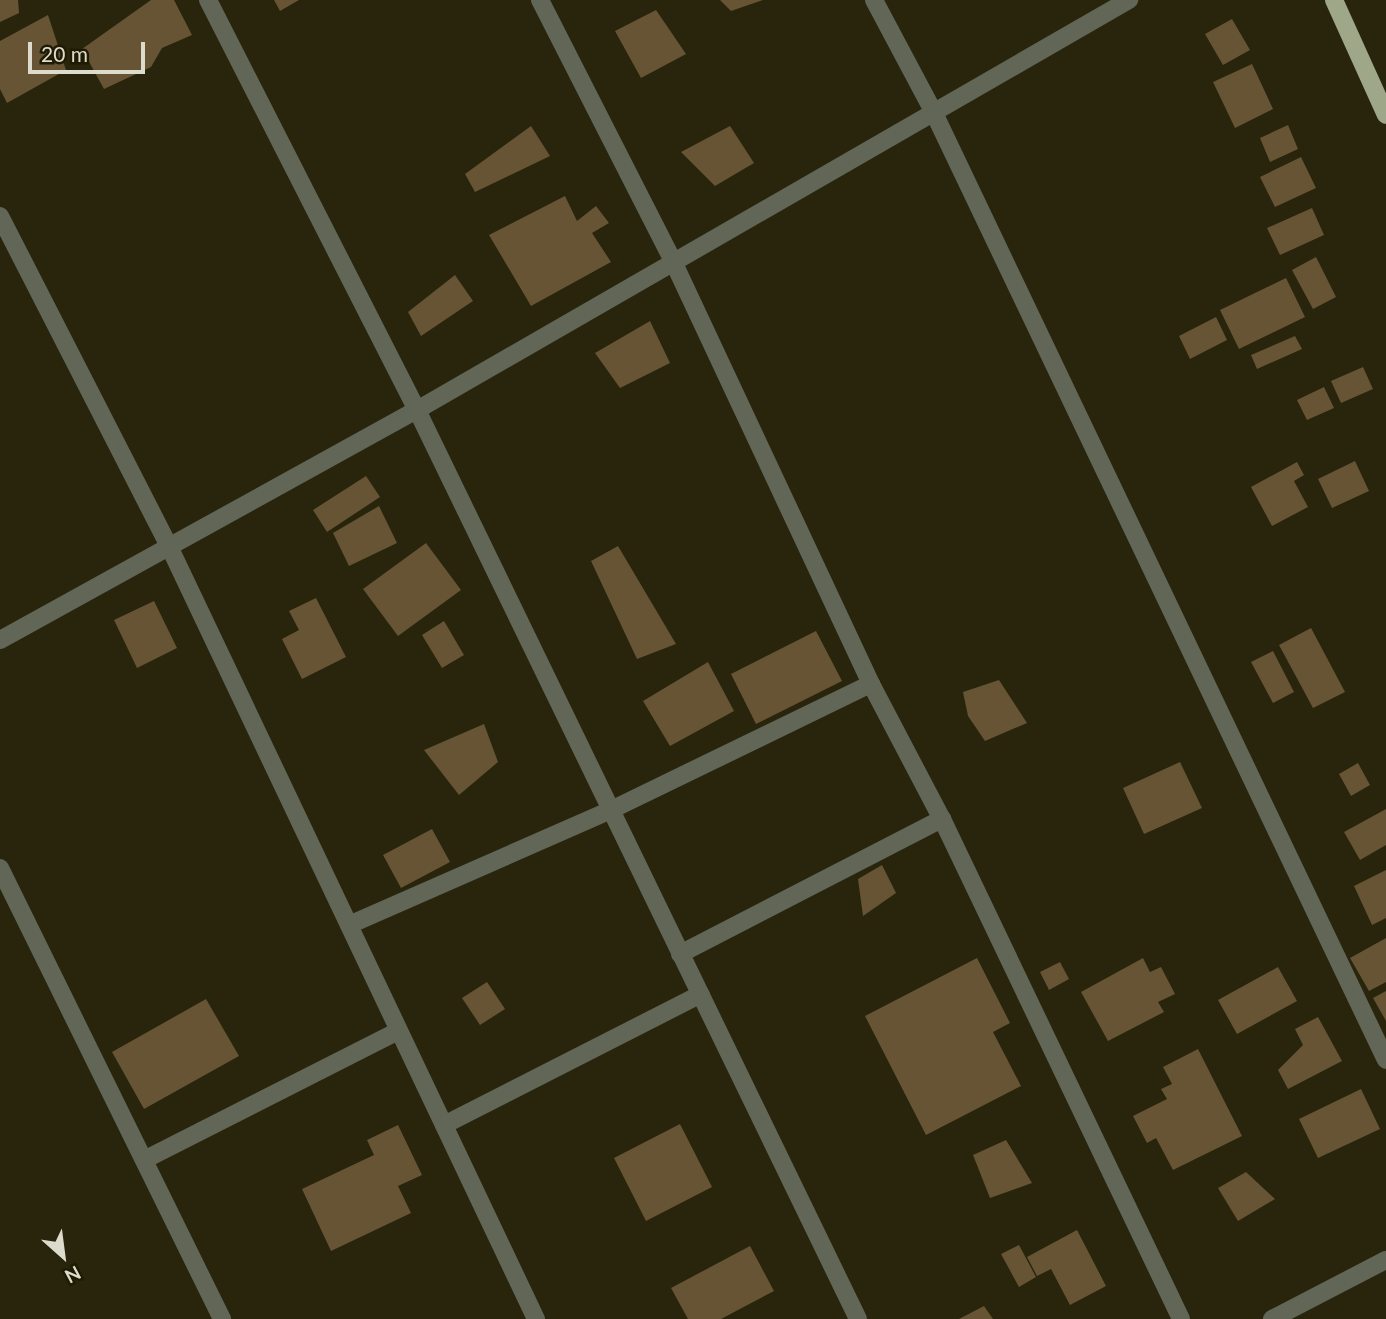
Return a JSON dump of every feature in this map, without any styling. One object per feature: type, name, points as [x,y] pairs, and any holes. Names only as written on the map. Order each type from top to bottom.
[{"type":"main road","points":[[1334,0],[1386,115]]},
{"type":"street","points":[[208,0],[417,410],[858,1319]]},
{"type":"street","points":[[540,0],[672,259],[871,684],[942,819],[1181,1319]]},
{"type":"street","points":[[874,0],[934,113],[1386,1060]]},
{"type":"street","points":[[0,640],[168,544],[417,410],[672,259],[934,113],[1129,0]]},
{"type":"street","points":[[0,216],[168,544],[536,1319]]},
{"type":"street","points":[[349,926],[611,810],[871,684]]},
{"type":"street","points":[[680,954],[942,819]]},
{"type":"street","points":[[0,868],[222,1319]]},
{"type":"street","points":[[444,1125],[701,994]]},
{"type":"street","points":[[144,1160],[398,1031]]},
{"type":"street","points":[[1272,1319],[1386,1260]]},
{"type":"building","points":[[0,0],[18,0],[19,13],[0,22]]},
{"type":"building","points":[[151,0],[174,0],[192,35],[162,48],[151,67],[104,89],[82,49]]},
{"type":"building","points":[[274,0],[299,0],[280,11]]},
{"type":"building","points":[[720,0],[763,0],[731,11]]},
{"type":"building","points":[[656,10],[686,54],[641,78],[615,31]]},
{"type":"building","points":[[48,15],[66,70],[7,103],[0,89],[0,41]]},
{"type":"building","points":[[1232,19],[1250,50],[1223,65],[1205,34]]},
{"type":"building","points":[[1252,64],[1273,109],[1235,128],[1213,82]]},
{"type":"building","points":[[1288,125],[1298,149],[1270,162],[1260,138]]},
{"type":"building","points":[[531,126],[550,156],[475,192],[465,174]]},
{"type":"building","points":[[730,126],[754,163],[715,186],[681,152]]},
{"type":"building","points":[[1301,157],[1316,188],[1275,207],[1260,177]]},
{"type":"building","points":[[565,196],[577,221],[596,206],[609,223],[592,233],[611,262],[531,306],[489,235]]},
{"type":"building","points":[[1312,208],[1324,235],[1280,255],[1267,228]]},
{"type":"building","points":[[1316,257],[1336,297],[1313,309],[1292,270]]},
{"type":"building","points":[[455,275],[473,301],[421,336],[408,312]]},
{"type":"building","points":[[1286,278],[1305,317],[1239,349],[1220,310]]},
{"type":"building","points":[[1216,317],[1227,340],[1190,359],[1179,336]]},
{"type":"building","points":[[650,321],[670,363],[620,388],[595,353]]},
{"type":"building","points":[[1295,336],[1302,349],[1257,369],[1251,355]]},
{"type":"building","points":[[1363,367],[1373,389],[1341,403],[1331,381]]},
{"type":"building","points":[[1324,387],[1334,408],[1307,420],[1297,400]]},
{"type":"building","points":[[1355,461],[1369,491],[1332,508],[1318,479]]},
{"type":"building","points":[[1297,462],[1304,475],[1294,481],[1308,507],[1272,526],[1251,487]]},
{"type":"building","points":[[366,476],[380,497],[327,532],[313,510]]},
{"type":"building","points":[[379,506],[397,543],[349,566],[333,533]]},
{"type":"building","points":[[426,543],[461,590],[398,636],[363,589]]},
{"type":"building","points":[[618,546],[676,644],[637,659],[591,561]]},
{"type":"building","points":[[316,598],[346,657],[302,679],[282,639],[299,630],[289,611]]},
{"type":"building","points":[[154,601],[177,648],[137,668],[114,620]]},
{"type":"building","points":[[444,621],[464,655],[442,668],[422,635]]},
{"type":"building","points":[[1311,628],[1345,692],[1313,708],[1279,645]]},
{"type":"building","points":[[816,631],[842,681],[756,724],[731,674]]},
{"type":"building","points":[[1273,651],[1294,692],[1273,703],[1251,662]]},
{"type":"building","points":[[708,662],[734,711],[670,746],[643,701]]},
{"type":"building","points":[[999,680],[1027,723],[985,741],[968,716],[963,692]]},
{"type":"building","points":[[484,724],[498,762],[459,795],[424,750]]},
{"type":"building","points":[[1180,762],[1202,808],[1144,834],[1123,788]]},
{"type":"building","points":[[1358,763],[1370,785],[1351,796],[1339,774]]},
{"type":"building","points":[[1386,809],[1386,845],[1360,860],[1344,832]]},
{"type":"building","points":[[432,829],[450,862],[401,888],[383,855]]},
{"type":"building","points":[[882,865],[896,893],[863,916],[858,879]]},
{"type":"building","points":[[1386,870],[1386,918],[1372,925],[1354,886]]},
{"type":"building","points":[[1386,938],[1386,982],[1369,991],[1350,958]]},
{"type":"building","points":[[977,958],[1010,1023],[993,1032],[1021,1086],[926,1135],[865,1016]]},
{"type":"building","points":[[1143,958],[1150,972],[1161,967],[1175,994],[1158,1002],[1164,1012],[1108,1041],[1081,992]]},
{"type":"building","points":[[1060,962],[1069,979],[1049,990],[1040,972]]},
{"type":"building","points":[[1278,967],[1297,1001],[1237,1034],[1218,1000]]},
{"type":"building","points":[[487,982],[505,1009],[480,1025],[462,998]]},
{"type":"building","points":[[1386,991],[1386,1021],[1373,998]]},
{"type":"building","points":[[206,999],[239,1056],[144,1109],[112,1052]]},
{"type":"building","points":[[1318,1017],[1342,1061],[1288,1089],[1278,1070],[1303,1045],[1295,1029]]},
{"type":"building","points":[[1198,1049],[1242,1136],[1173,1170],[1156,1138],[1147,1143],[1133,1116],[1167,1099],[1161,1089],[1172,1084],[1163,1067]]},
{"type":"building","points":[[1361,1089],[1380,1129],[1318,1158],[1299,1119]]},
{"type":"building","points":[[680,1124],[712,1187],[646,1221],[614,1158]]},
{"type":"building","points":[[398,1125],[422,1175],[398,1186],[411,1213],[331,1251],[302,1189],[374,1155],[367,1140]]},
{"type":"building","points":[[1006,1140],[1032,1183],[990,1198],[973,1155]]},
{"type":"building","points":[[1246,1172],[1275,1199],[1238,1221],[1218,1188]]},
{"type":"building","points":[[1077,1230],[1106,1286],[1070,1305],[1051,1269],[1037,1276],[1027,1257]]},
{"type":"building","points":[[1019,1245],[1036,1277],[1019,1287],[1001,1254]]},
{"type":"building","points":[[750,1246],[774,1291],[721,1319],[688,1319],[671,1288]]},
{"type":"building","points":[[984,1306],[993,1319],[959,1319]]}]
